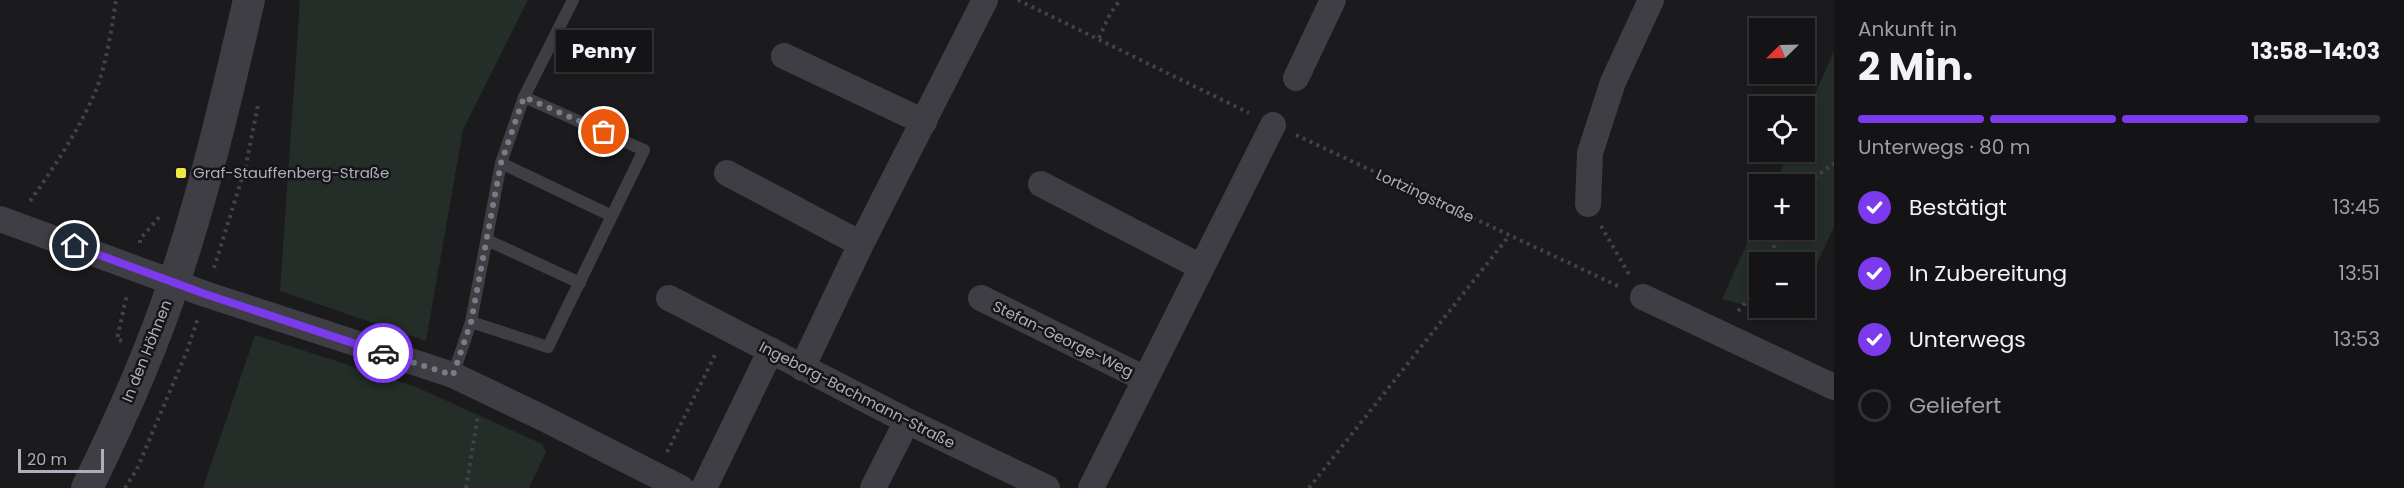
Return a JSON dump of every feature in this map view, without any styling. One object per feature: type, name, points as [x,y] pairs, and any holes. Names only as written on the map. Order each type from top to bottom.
[{"type":"street","name":"In den Höhnen","points":[[87,488],[149,350],[174,282],[222,118],[249,0]]},
{"type":"street","points":[[802,368],[861,244],[985,0]]},
{"type":"street","points":[[1296,78],[1334,0]]},
{"type":"street","points":[[1588,204],[1590,153],[1612,82],[1651,0]]},
{"type":"street","points":[[784,57],[924,122]]},
{"type":"street","name":"Stefan-George-Weg","points":[[1091,488],[1273,125]]},
{"type":"street","points":[[727,173],[861,244]]},
{"type":"street","points":[[1041,184],[1201,267]]},
{"type":"street","points":[[7,221],[174,282],[453,375],[681,488]]},
{"type":"street","points":[[1643,297],[1834,387]]},
{"type":"street","name":"Ingeborg-Bachmann-Straße","points":[[669,298],[907,421],[1016,482],[1047,488]]},
{"type":"street","name":"Stefan-George-Weg","points":[[981,298],[1145,379]]},
{"type":"street","points":[[704,488],[771,350]]},
{"type":"street","points":[[873,488],[907,421]]},
{"type":"lane","points":[[453,375],[471,322],[501,163],[524,97],[573,0]]},
{"type":"lane","points":[[471,322],[548,347],[644,150],[524,97]]},
{"type":"lane","points":[[501,163],[612,216]]},
{"type":"lane","points":[[487,240],[580,283]]},
{"type":"path","points":[[7,221],[67,149],[96,88],[116,0]]},
{"type":"path","name":"Lortzingstraße","points":[[1018,0],[1273,125],[1643,297]]},
{"type":"path","points":[[1099,38],[1110,14],[1120,0]]},
{"type":"path","points":[[1815,179],[1834,163]]},
{"type":"path","points":[[1588,204],[1643,297]]},
{"type":"path","points":[[1309,488],[1509,236]]},
{"type":"path","points":[[1738,311],[1749,298]]},
{"type":"path","points":[[655,476],[728,328]]},
{"type":"path","points":[[466,488],[483,388]]},
{"type":"shaded area","points":[[300,0],[528,0],[463,130],[426,341],[280,291]]},
{"type":"shaded area","points":[[1834,51],[1834,227],[1815,268],[1815,252],[1749,252],[1749,306],[1722,299],[1749,239],[1815,240],[1815,174],[1779,174],[1784,162],[1815,162],[1814,96]]},
{"type":"shaded area","points":[[255,335],[414,386],[542,444],[546,452],[529,488],[203,488]]},
{"type":"way so far","points":[[383,353],[453,375],[471,322],[501,163],[524,97],[604,132]]},
{"type":"place","name":"Penny","points":[[604,132]]},
{"type":"place","name":"Graf-Stauffenberg-Straße","points":[[181,173]]},
{"type":"route","points":[[75,246],[205,294],[383,353]]}]
